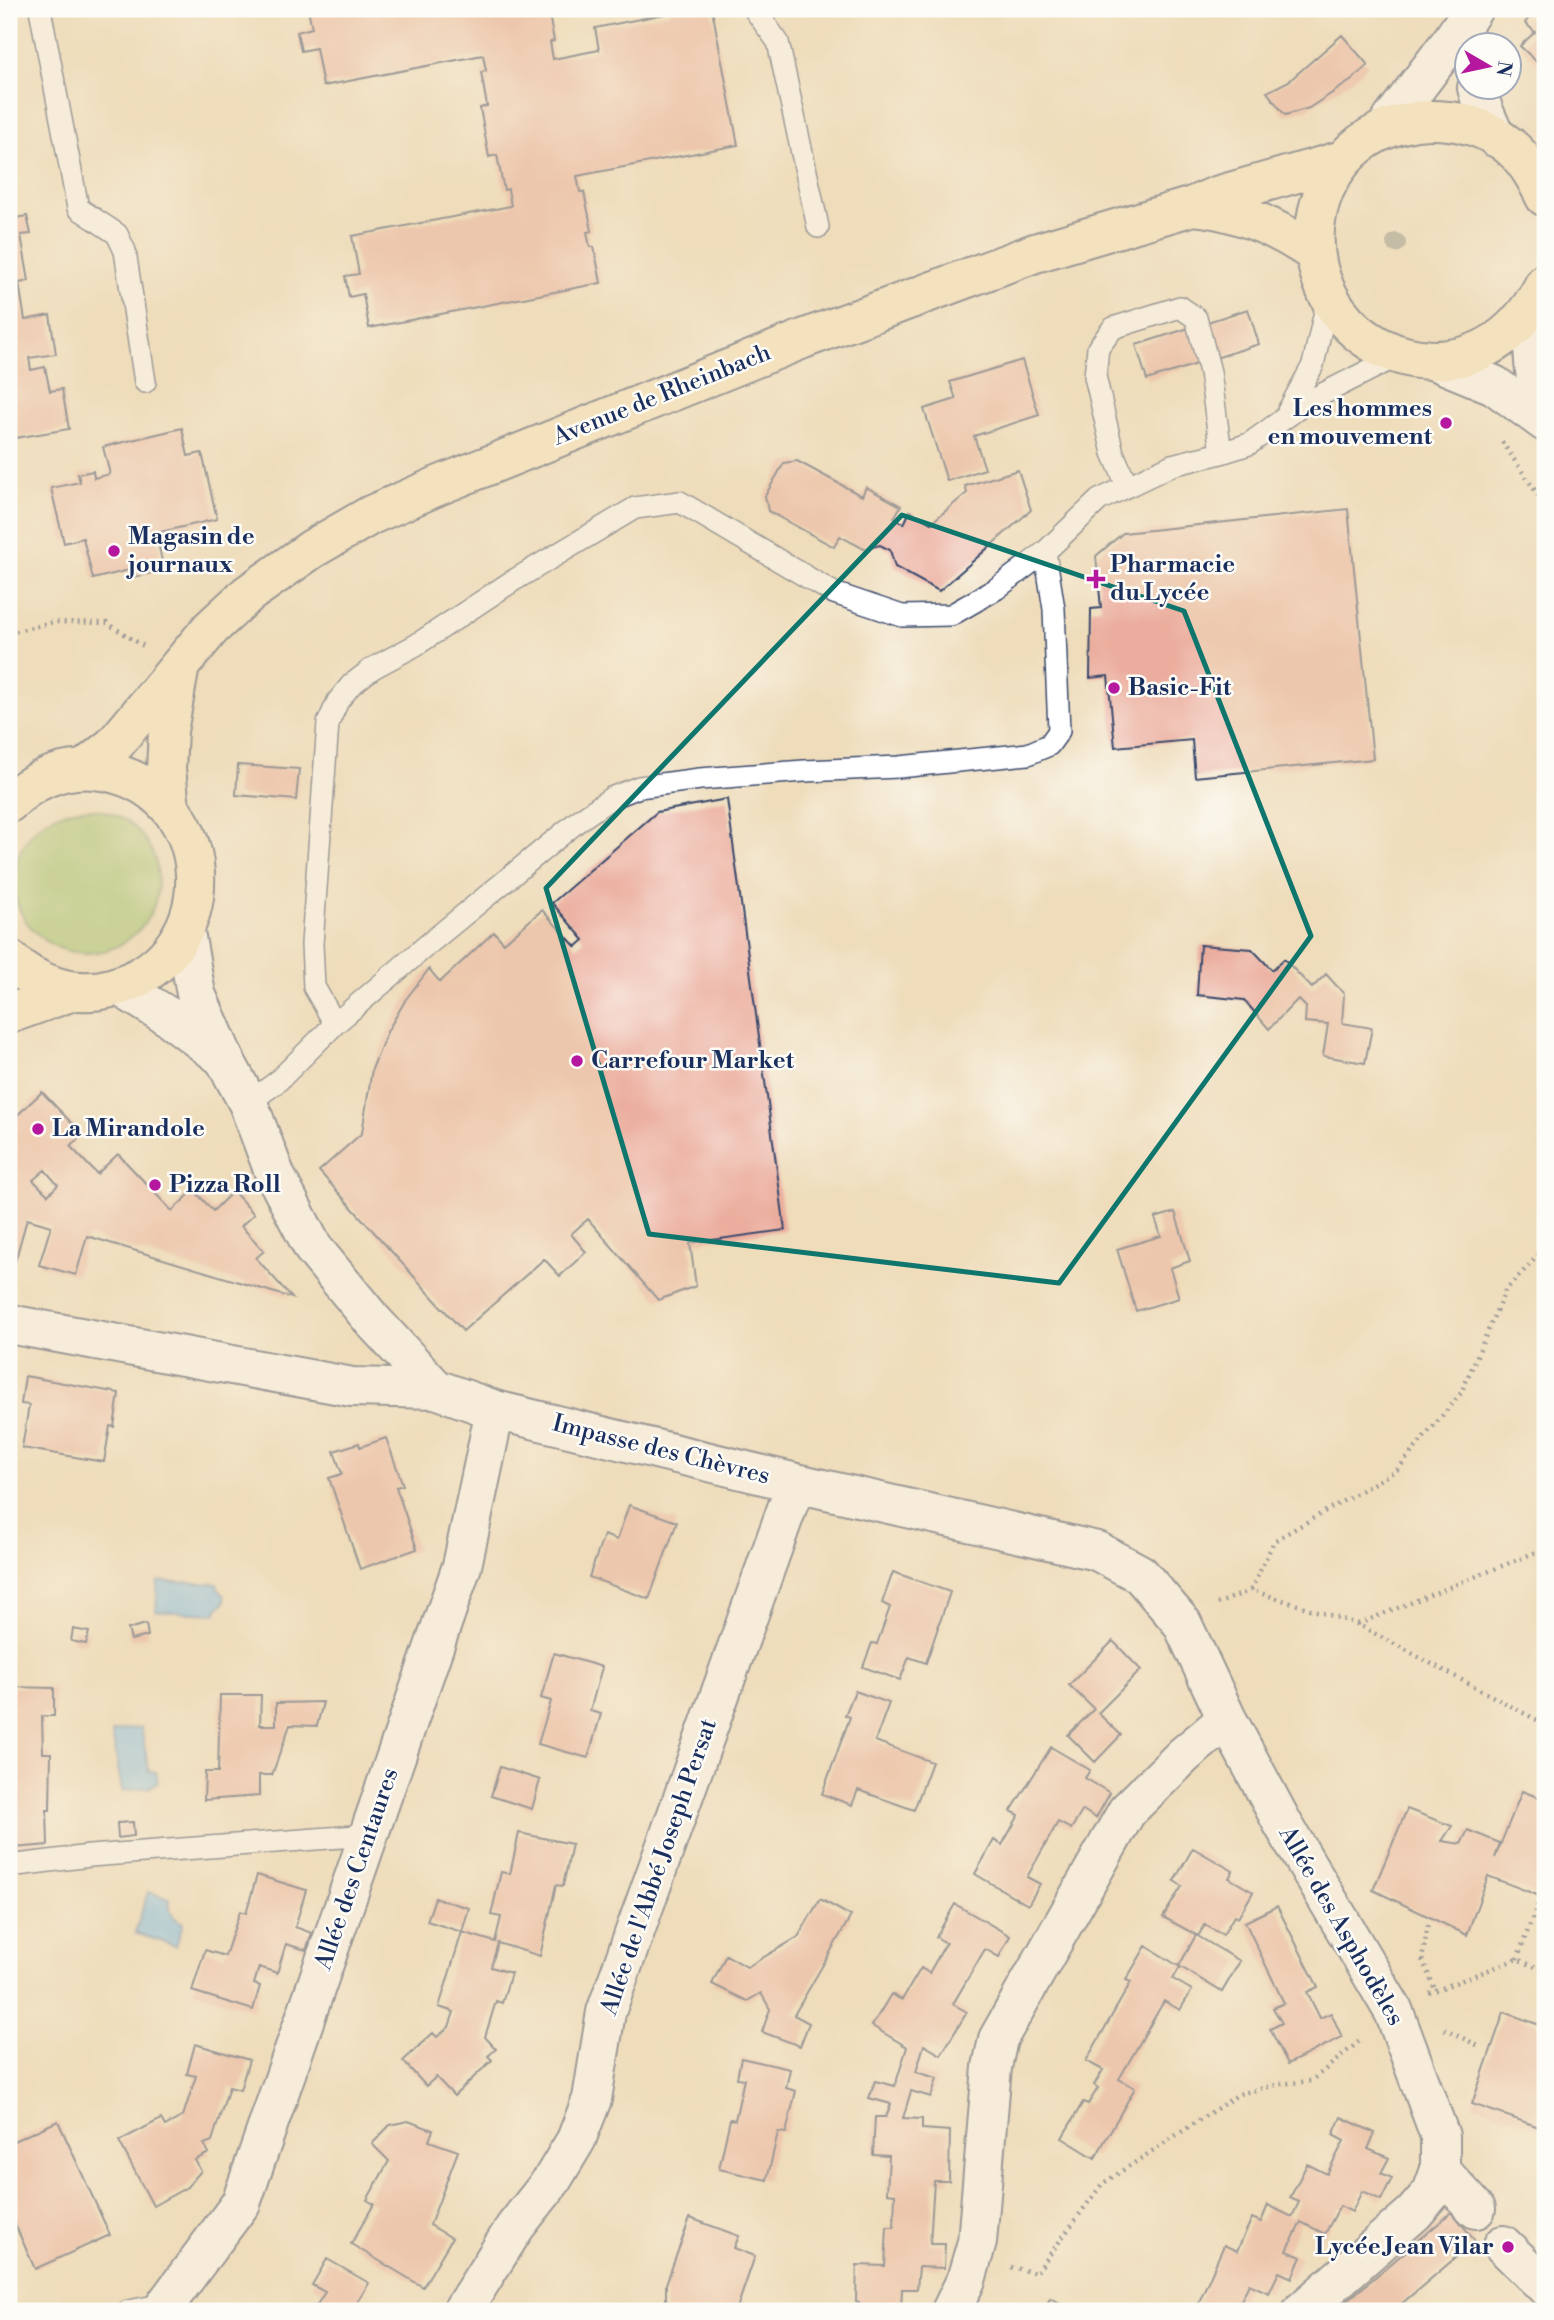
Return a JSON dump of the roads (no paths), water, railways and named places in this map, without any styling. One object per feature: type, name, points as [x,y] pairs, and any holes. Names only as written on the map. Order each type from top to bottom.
[{"type":"street","points":[[1384,130],[1471,22]]},
{"type":"street","points":[[1481,102],[1483,109],[1519,149],[1545,197]]},
{"type":"street","points":[[1519,149],[1469,124],[1441,120],[1412,121],[1384,130],[1360,144],[1343,160],[1329,181],[1319,203],[1314,229],[1314,253],[1328,298],[1347,323],[1371,343],[1494,385],[1545,422]]},
{"type":"street","name":"Avenue de Rheinbach","points":[[84,769],[114,745],[211,628],[248,594],[312,549],[371,515],[816,334],[1035,253],[1192,206],[1216,196],[1343,160]]},
{"type":"street","name":"Avenue de Rheinbach","points":[[1192,206],[1218,208],[1254,219],[1314,253]]},
{"type":"street","points":[[1416,358],[1462,357],[1490,346],[1513,329],[1539,295]]},
{"type":"street","points":[[1539,295],[1532,347],[1540,398],[1545,409]]},
{"type":"street","name":"Avenue de Rheinbach","points":[[170,808],[166,769],[168,731],[179,669]]},
{"type":"street","points":[[9,959],[20,970],[45,984],[73,991],[89,992],[119,986],[139,978],[173,950],[184,932],[195,901],[196,868],[188,836],[170,808],[131,779],[84,769],[42,779],[13,795]]},
{"type":"street","points":[[184,932],[196,994],[225,1060],[248,1103],[276,1177],[313,1248],[373,1321],[436,1389]]},
{"type":"street","points":[[119,986],[169,1017],[225,1060]]},
{"type":"street","points":[[9,1014],[73,991]]},
{"type":"street","name":"Impasse des Chèvres","points":[[9,1324],[352,1387],[436,1389],[495,1410],[796,1483],[1097,1551],[1140,1574],[1182,1623],[1227,1719]]},
{"type":"street","name":"Allée des Centaures","points":[[166,2304],[241,2203],[462,1566],[495,1410]]},
{"type":"street","name":"Allée de l'Abbé Joseph Persat","points":[[462,2311],[515,2227],[552,2180],[580,2130],[592,2099],[606,2012],[796,1483]]},
{"type":"street","points":[[951,2311],[966,2280],[977,2242],[992,2067],[998,2039],[1127,1811],[1184,1755],[1227,1719]]},
{"type":"street","name":"Allée des Asphodèles","points":[[1227,1719],[1283,1824],[1394,2012],[1440,2136],[1440,2170]]},
{"type":"street","points":[[1302,2311],[1414,2214],[1432,2192],[1440,2170],[1476,2209]]},
{"type":"street","points":[[1503,2245],[1545,2286]]},
{"type":"lane","points":[[40,9],[78,208],[117,234],[125,251],[145,382]]},
{"type":"lane","points":[[754,9],[778,42],[818,227]]},
{"type":"lane","points":[[1283,419],[1313,365],[1328,298]]},
{"type":"lane","points":[[1127,485],[1113,453],[1095,376],[1098,348],[1113,328],[1180,307],[1196,318],[1210,372],[1221,453]]},
{"type":"lane","points":[[335,1024],[314,987],[312,944],[328,723],[338,701],[351,685],[373,668],[416,645],[511,582],[635,508],[680,502],[834,593],[902,616],[951,615],[996,589],[1045,552],[1099,500],[1172,465],[1249,444],[1307,402],[1416,358]]},
{"type":"lane","points":[[248,1103],[277,1082],[335,1024],[436,938],[578,821],[611,798],[639,787],[700,779],[899,767],[1028,754],[1049,745],[1059,731],[1054,610],[1045,552]]},
{"type":"lane","points":[[9,1866],[90,1856],[369,1835]]},
{"type":"lane","points":[[128,2311],[166,2304]]},
{"type":"water","points":[[158,1581],[217,1584],[225,1596],[225,1603],[217,1608],[216,1614],[156,1611]]},
{"type":"water","points":[[141,1727],[149,1771],[156,1772],[158,1783],[151,1787],[122,1791],[112,1732]]},
{"type":"water","points":[[148,1892],[170,1899],[172,1914],[183,1923],[176,1946],[135,1933]]},
{"type":"place","name":"Les hommes en mouvement","points":[[1446,423]]},
{"type":"place","name":"Magasin de journaux","points":[[114,551]]},
{"type":"place","name":"Pharmacie du Lycée","points":[[1096,579]]},
{"type":"place","name":"Basic-Fit","points":[[1114,688]]},
{"type":"place","name":"Carrefour Market","points":[[577,1061]]},
{"type":"place","name":"La Mirandole","points":[[38,1129]]},
{"type":"place","name":"Pizza Roll","points":[[155,1185]]},
{"type":"place","name":"Lycée Jean Vilar","points":[[1508,2247]]}]
